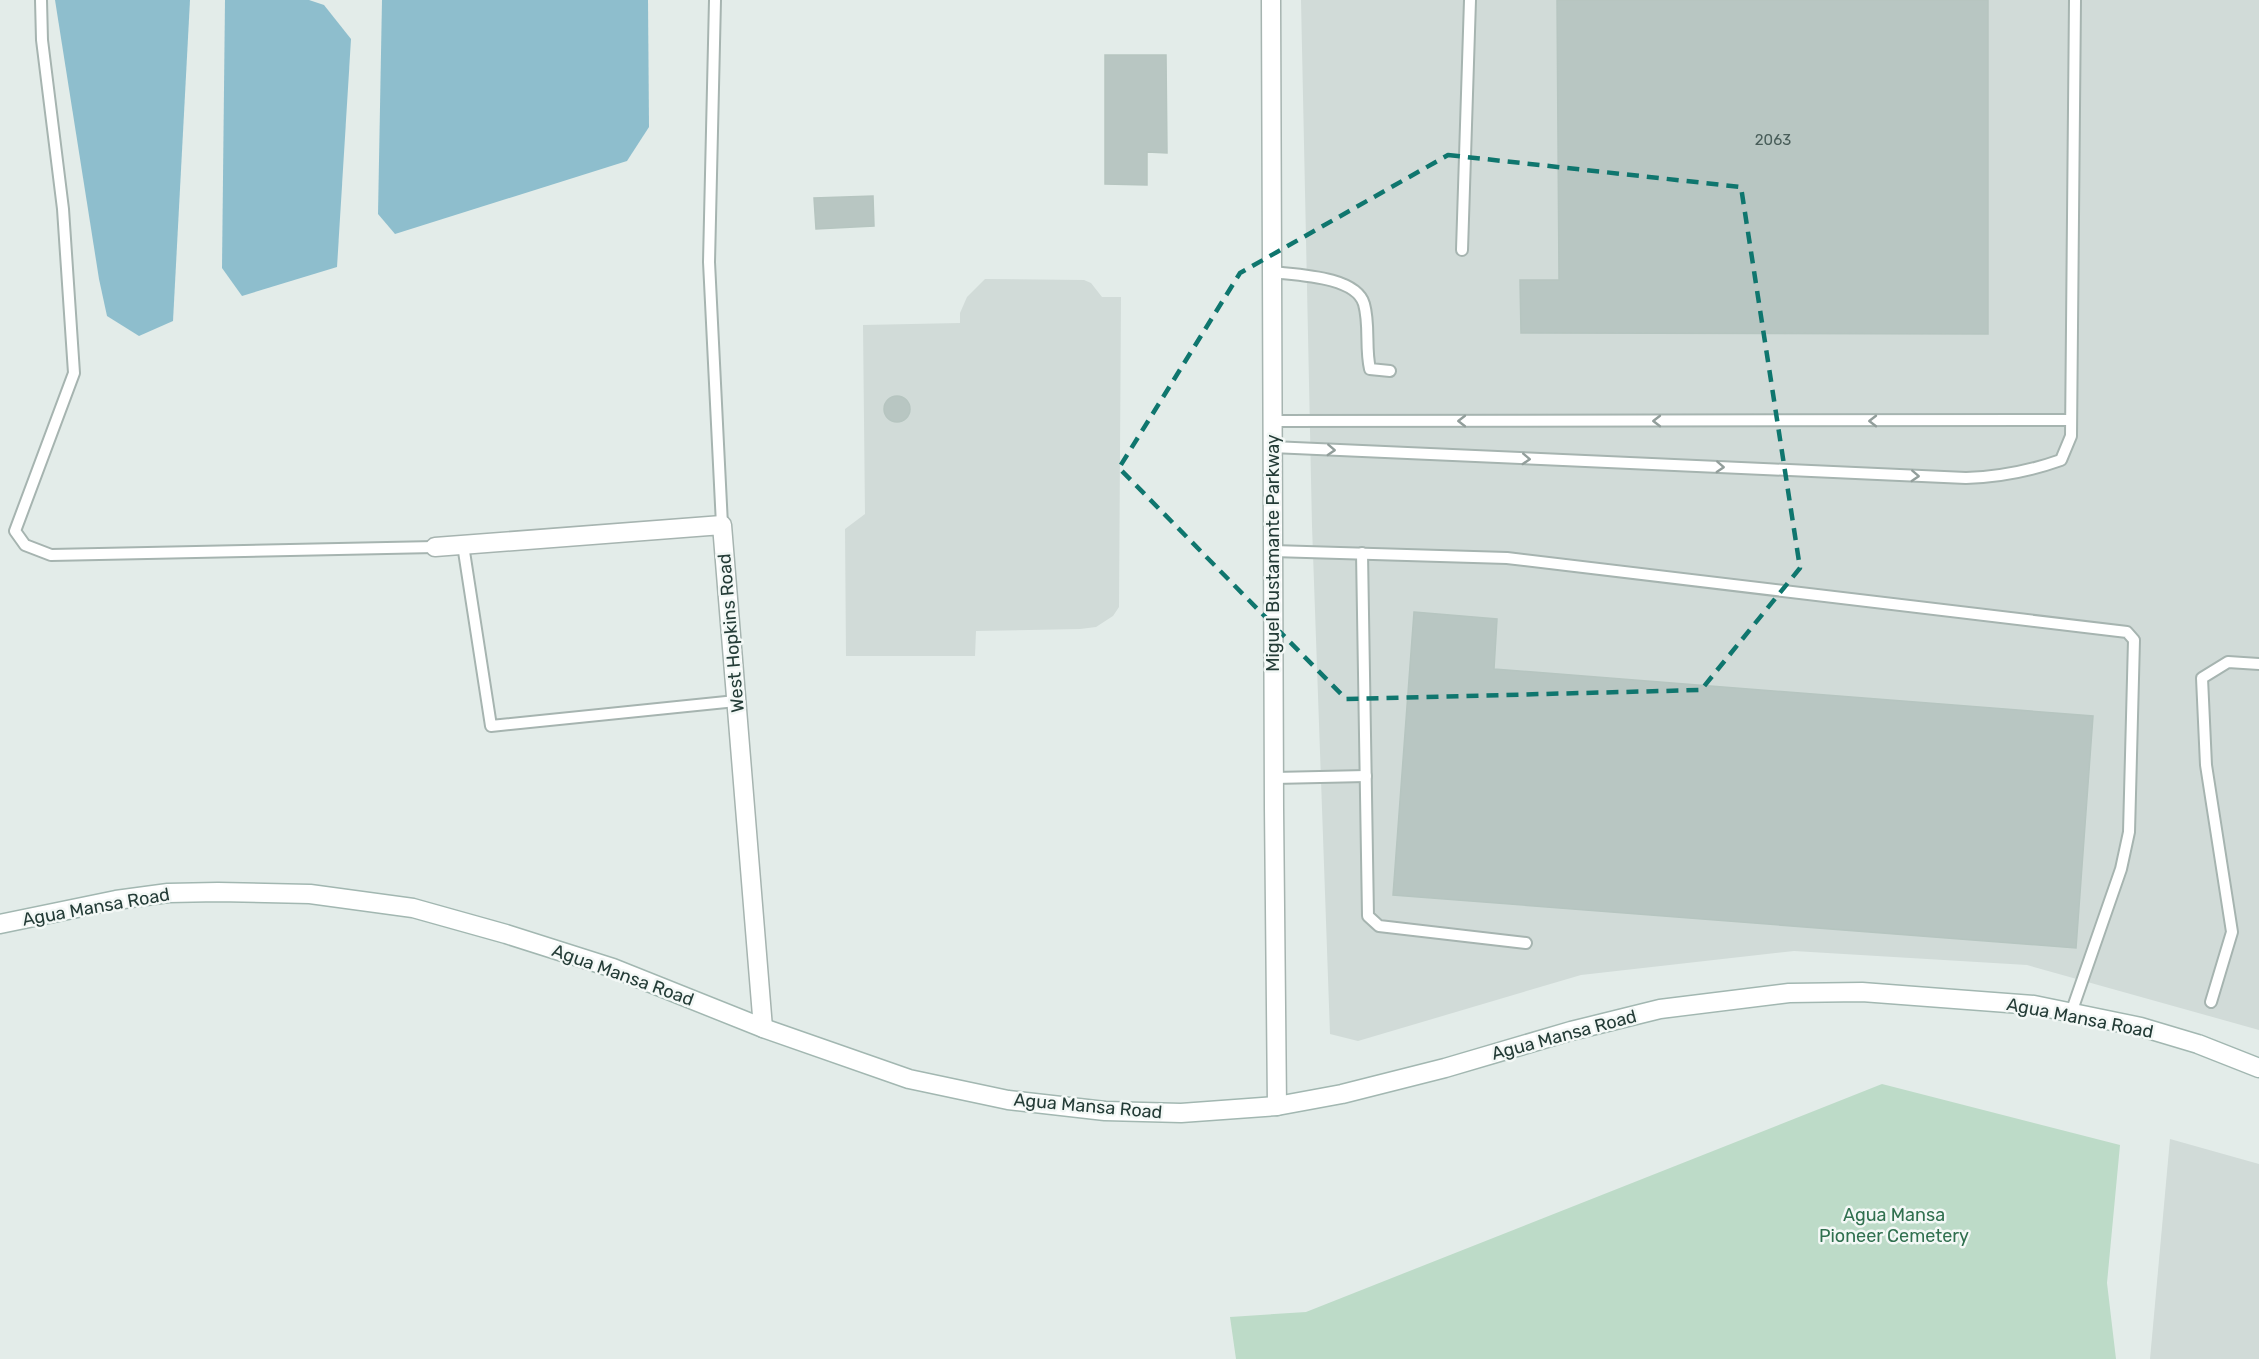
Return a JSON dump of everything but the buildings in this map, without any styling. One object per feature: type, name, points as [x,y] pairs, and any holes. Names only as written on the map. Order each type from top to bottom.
[{"type":"main road","name":"Miguel Bustamante Parkway","points":[[1271,0],[1277,1106]]},
{"type":"main road","points":[[435,547],[722,525]]},
{"type":"main road","name":"West Hopkins Road","points":[[722,525],[762,1028]]},
{"type":"main road","name":"Agua Mansa Road","points":[[0,924],[105,902],[168,893],[266,893],[351,898],[413,908],[506,934],[620,971],[762,1028],[909,1079],[1008,1100],[1105,1111],[1181,1113],[1277,1106],[1342,1094],[1434,1071],[1571,1031],[1660,1009],[1726,999],[1789,993],[1862,992],[2034,1005],[2141,1027],[2198,1044],[2259,1068]]},
{"type":"lane","points":[[41,0],[42,40],[63,209],[74,373],[15,531],[25,545],[51,555],[435,547]]},
{"type":"lane","points":[[715,0],[710,262],[722,525]]},
{"type":"lane","points":[[1462,250],[1470,0]]},
{"type":"lane","points":[[1272,447],[1966,478],[1995,477],[2036,469],[2061,460],[2071,436],[2075,0]]},
{"type":"lane","points":[[1272,272],[1331,280],[1354,289],[1364,302],[1367,326],[1366,353],[1370,369],[1390,371]]},
{"type":"lane","points":[[1272,421],[2071,420]]},
{"type":"lane","points":[[463,545],[491,726],[736,701]]},
{"type":"lane","points":[[1273,551],[1507,558],[2127,632],[2134,640],[2129,832],[2121,869],[2071,1013]]},
{"type":"lane","points":[[1362,554],[1368,916],[1378,926],[1526,943]]},
{"type":"lane","points":[[2211,1002],[2232,932],[2206,765],[2202,678],[2228,662],[2259,664]]},
{"type":"lane","points":[[1274,778],[1366,776]]},
{"type":"highlighted area","points":[[1448,155],[1741,187],[1800,568],[1701,690],[1346,699],[1119,468],[1240,273]]},
{"type":"shaded area","points":[[1301,0],[2259,0],[2259,1030],[2027,965],[1794,951],[1581,975],[1358,1041],[1330,1034],[1312,526]]},
{"type":"shaded area","points":[[985,279],[1084,280],[1091,283],[1102,297],[1121,297],[1119,607],[1113,616],[1096,627],[976,631],[975,656],[846,656],[845,529],[865,514],[863,325],[960,323],[960,313],[967,297]]},
{"type":"shaded area","points":[[2170,1139],[2259,1164],[2259,1359],[2150,1359]]},
{"type":"green space","name":"Agua Mansa Pioneer Cemetery","points":[[1882,1084],[2120,1145],[2107,1283],[2116,1359],[1236,1359],[1230,1317],[1306,1312]]},
{"type":"water","points":[[55,0],[190,0],[173,321],[139,336],[107,316],[99,279]]},
{"type":"water","points":[[225,0],[309,0],[324,5],[351,39],[337,267],[242,296],[222,268]]},
{"type":"water","points":[[382,0],[648,0],[649,127],[627,161],[395,234],[378,214]]}]
